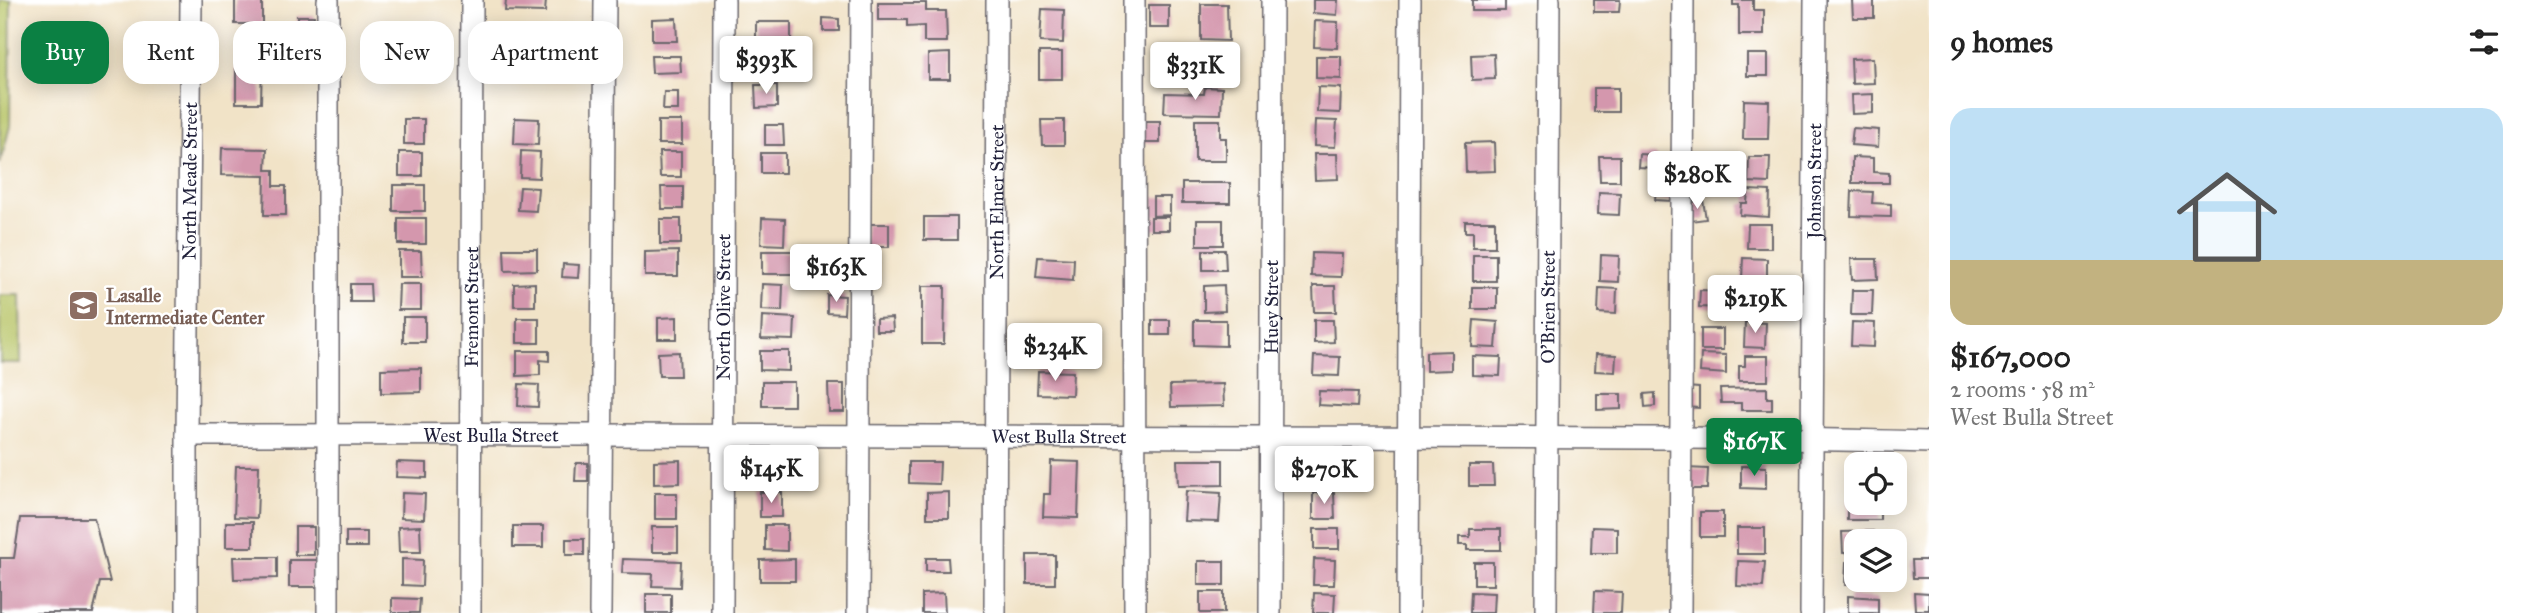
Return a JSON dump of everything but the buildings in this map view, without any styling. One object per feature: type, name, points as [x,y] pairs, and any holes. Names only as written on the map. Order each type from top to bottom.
[{"type":"street","name":"North Meade Street","points":[[187,613],[191,0]]},
{"type":"street","points":[[328,0],[328,613]]},
{"type":"street","name":"Fremont Street","points":[[470,613],[472,0]]},
{"type":"street","points":[[600,613],[605,0]]},
{"type":"street","name":"North Olive Street","points":[[722,613],[724,0]]},
{"type":"street","points":[[858,613],[861,0]]},
{"type":"street","name":"North Elmer Street","points":[[995,613],[997,0]]},
{"type":"street","points":[[1134,0],[1135,613]]},
{"type":"street","name":"Huey Street","points":[[1270,613],[1272,0]]},
{"type":"street","points":[[1408,613],[1410,0]]},
{"type":"street","name":"O'Brien Street","points":[[1546,613],[1549,0]]},
{"type":"street","points":[[1680,613],[1683,0]]},
{"type":"street","name":"Johnson Street","points":[[1811,613],[1815,0]]},
{"type":"street","name":"West Bulla Street","points":[[187,435],[1546,436],[1929,442]]},
{"type":"green space","points":[[0,0],[11,0],[10,126],[0,164]]},
{"type":"green space","points":[[0,295],[20,295],[21,363],[0,363]]},
{"type":"place","name":"Lasalle Intermediate Center","points":[[83,306]]}]
